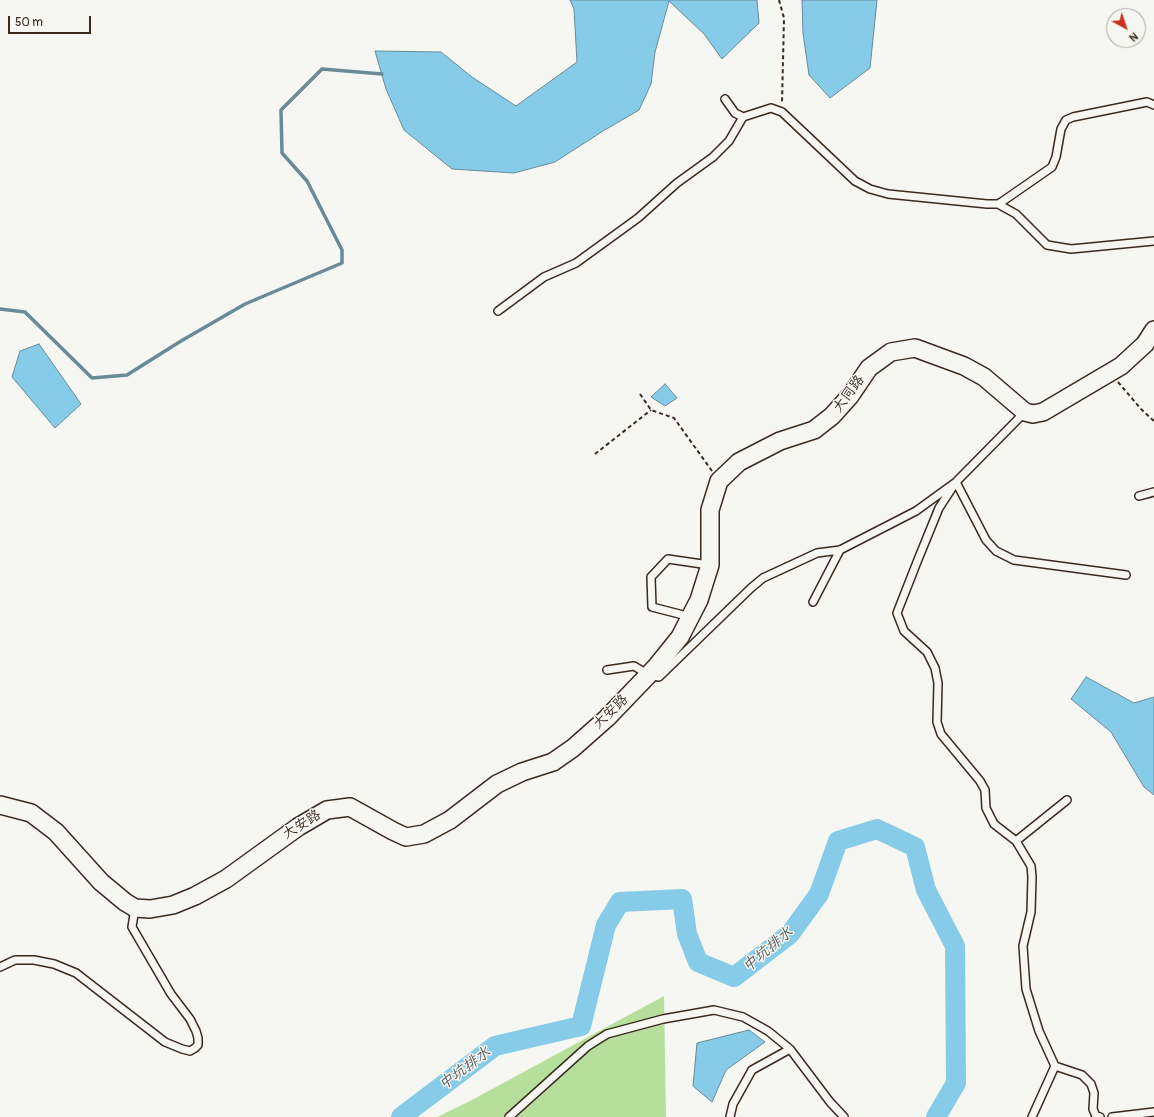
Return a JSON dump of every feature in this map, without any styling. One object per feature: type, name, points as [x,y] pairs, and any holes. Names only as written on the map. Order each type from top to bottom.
[{"type":"street","points":[[1025,412],[1033,414],[1043,412],[1110,373],[1121,366],[1145,344],[1154,330]]},
{"type":"street","name":"大同路","points":[[648,675],[680,637],[699,600],[710,565],[710,510],[720,481],[739,462],[780,441],[814,430],[832,416],[850,396],[869,368],[891,352],[915,348],[964,366],[984,377],[1025,412]]},
{"type":"street","name":"大安路","points":[[135,908],[150,909],[173,905],[195,896],[226,879],[298,826],[327,810],[350,807],[406,837],[424,834],[450,820],[497,784],[522,772],[553,762],[573,748],[607,718],[648,675]]},
{"type":"street","points":[[0,805],[31,813],[50,827],[101,882],[124,902],[135,908]]},
{"type":"lane","points":[[725,99],[735,113],[743,117]]},
{"type":"lane","points":[[998,204],[1052,167],[1056,157],[1061,129],[1066,120],[1073,117],[1147,102],[1154,105]]},
{"type":"lane","points":[[498,312],[544,277],[576,263],[638,218],[677,183],[718,152],[729,141],[743,117],[770,108],[782,112],[855,181],[870,189],[888,194],[998,204],[1016,214],[1047,245],[1071,249],[1154,241]]},
{"type":"lane","points":[[607,670],[634,666],[648,675],[659,677],[763,578],[817,553],[840,550],[916,511],[956,482],[1025,412]]},
{"type":"lane","points":[[956,482],[986,540],[996,551],[1014,560],[1126,575]]},
{"type":"lane","points":[[956,482],[939,508],[897,613],[904,631],[927,652],[935,668],[938,683],[937,722],[940,734],[980,780],[985,790],[986,808],[994,824],[1016,841],[1031,866],[1031,912],[1023,946],[1026,989],[1039,1031],[1055,1066],[1082,1075],[1091,1084],[1094,1093],[1093,1109],[1096,1116],[1100,1117]]},
{"type":"lane","points":[[1139,496],[1154,492]]},
{"type":"lane","points":[[813,602],[840,550]]},
{"type":"lane","points":[[691,617],[652,607],[652,577],[668,559],[710,565]]},
{"type":"lane","points":[[1016,841],[1067,800]]},
{"type":"lane","points":[[0,967],[15,960],[34,960],[54,964],[76,973],[165,1042],[190,1051],[198,1045],[196,1031],[190,1019],[171,994],[132,927],[135,908]]},
{"type":"lane","points":[[509,1117],[588,1046],[606,1034],[663,1019],[714,1010],[743,1017],[768,1031],[790,1049],[830,1102],[844,1117]]},
{"type":"lane","points":[[730,1117],[733,1104],[745,1080],[752,1070],[790,1049]]},
{"type":"lane","points":[[1032,1117],[1055,1066]]},
{"type":"lane","points":[[1112,1117],[1154,1112]]},
{"type":"path","points":[[779,0],[784,18],[782,112]]},
{"type":"path","points":[[1110,373],[1141,409],[1154,421]]},
{"type":"path","points":[[640,394],[651,410],[674,418],[720,481]]},
{"type":"path","points":[[595,454],[651,410]]},
{"type":"green space","points":[[664,996],[666,1117],[437,1117],[470,1101]]},
{"type":"water","points":[[570,0],[757,0],[759,23],[722,59],[704,34],[669,1],[655,52],[651,84],[639,110],[555,162],[514,173],[452,169],[404,130],[386,89],[375,51],[441,52],[472,77],[516,106],[577,62],[574,9]]},
{"type":"water","points":[[802,0],[877,0],[870,68],[830,98],[809,75],[803,33]]},
{"type":"water","points":[[39,344],[81,404],[55,428],[12,377],[20,351]]},
{"type":"water","points":[[665,384],[677,398],[665,406],[651,397]]},
{"type":"water","points":[[1086,677],[1134,703],[1154,697],[1154,795],[1144,787],[1111,732],[1071,699]]},
{"type":"water","points":[[749,1030],[765,1042],[726,1070],[712,1102],[693,1086],[697,1043]]},
{"type":"waterway","points":[[0,309],[25,312],[92,378],[127,375],[181,341],[245,304],[342,263],[342,250],[307,181],[282,153],[281,110],[322,69],[382,74]]},
{"type":"waterway","name":"中坑排水","points":[[401,1117],[495,1046],[581,1026],[606,925],[620,902],[682,899],[687,934],[698,962],[734,977],[790,934],[819,894],[838,841],[877,829],[915,847],[926,890],[955,946],[956,1083],[936,1117]]}]
